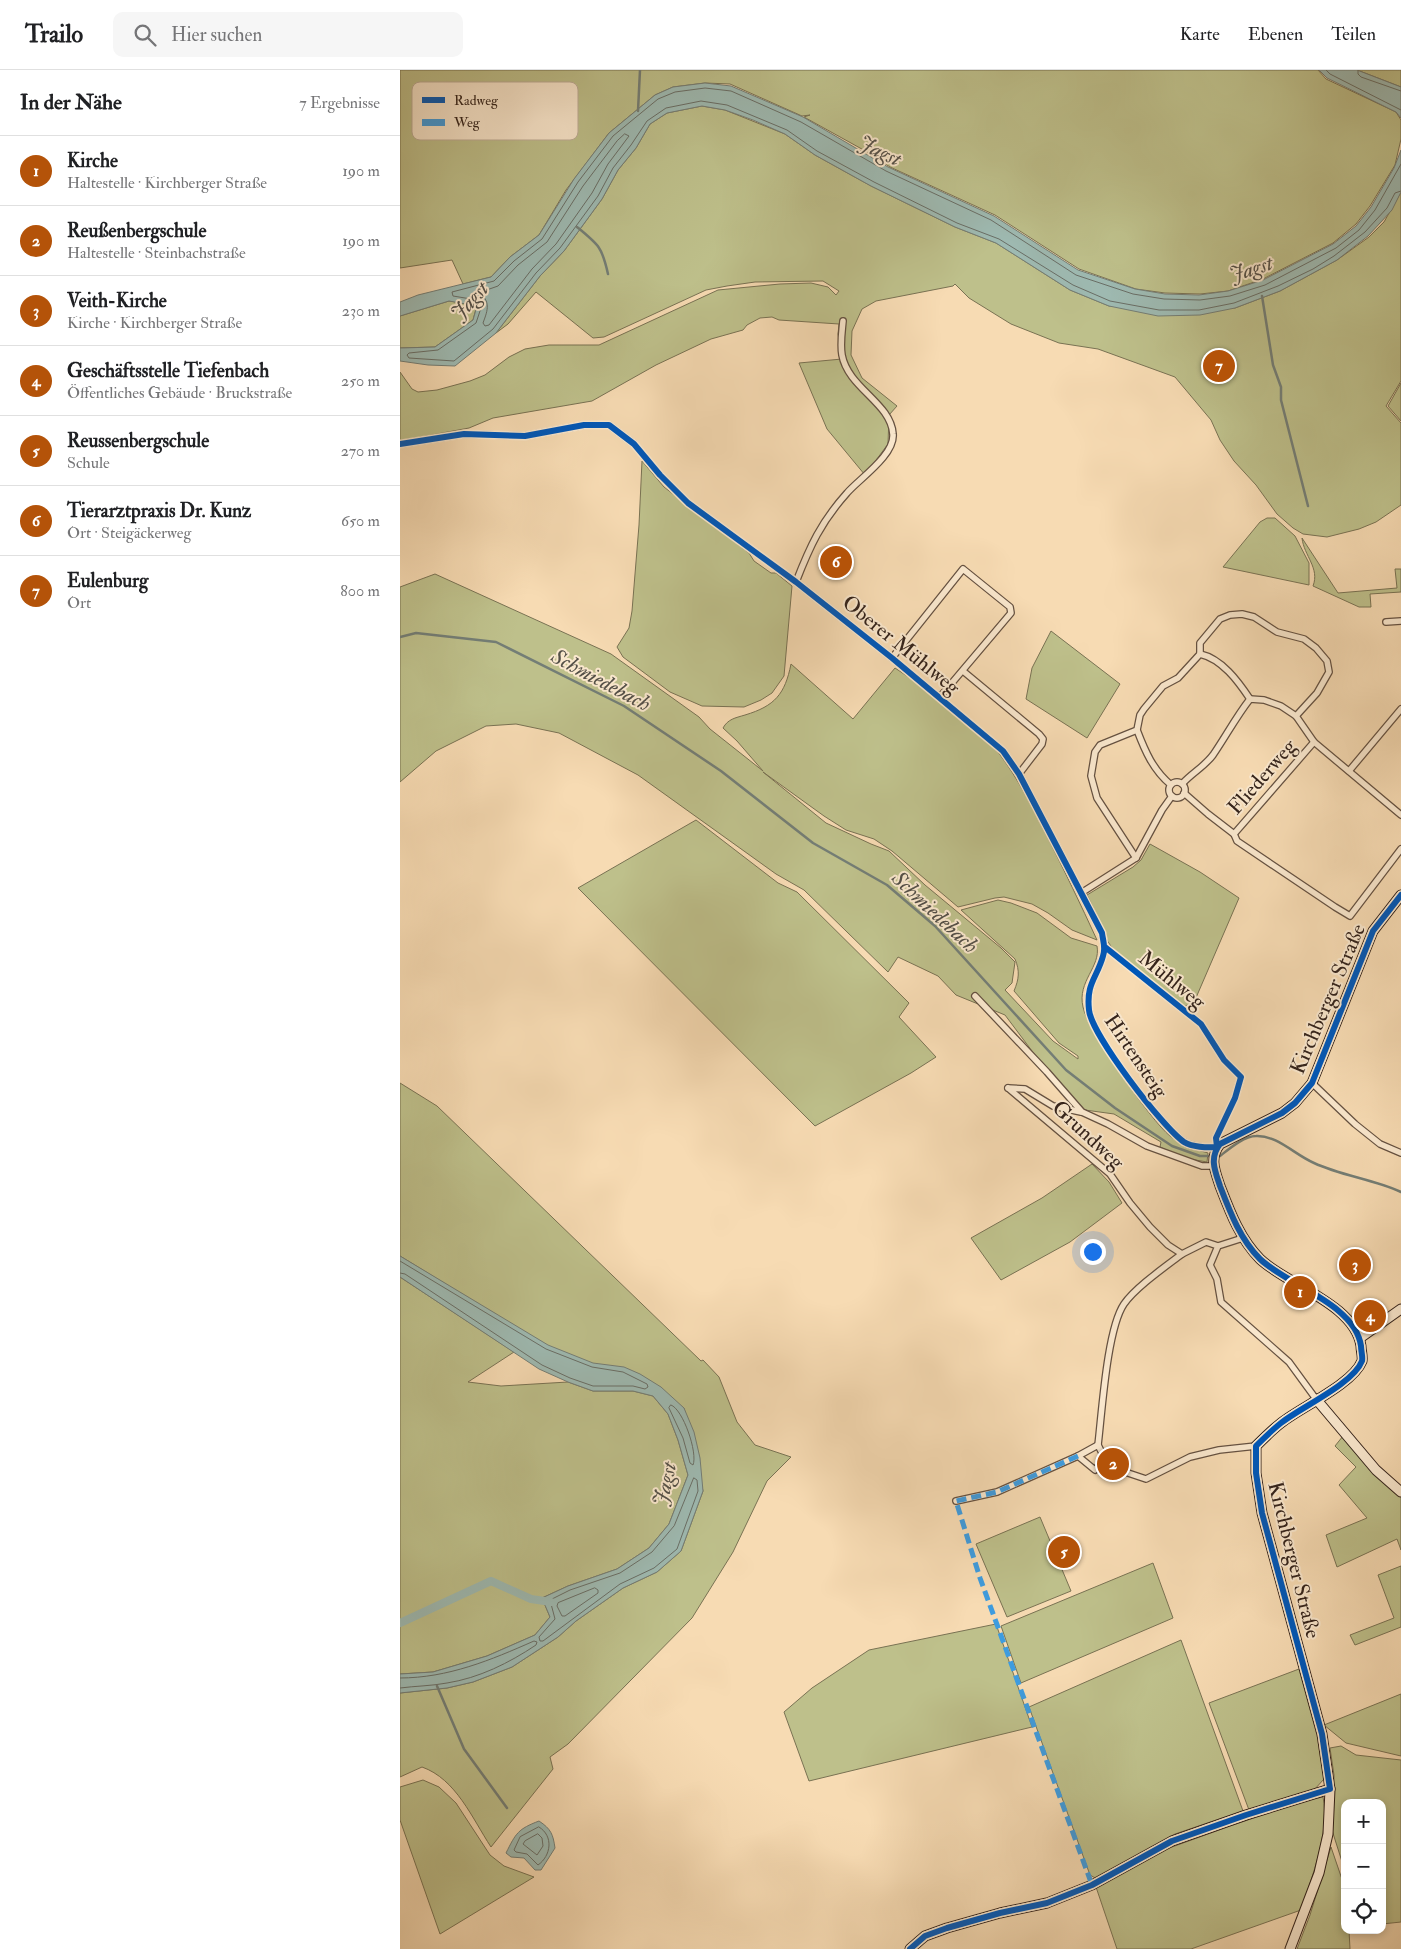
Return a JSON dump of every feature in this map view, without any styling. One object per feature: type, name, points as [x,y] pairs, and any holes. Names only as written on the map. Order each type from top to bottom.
[{"type":"main road","name":"Kirchberger Straße","points":[[1214,1157],[1220,1144],[1282,1113],[1295,1103],[1312,1083],[1373,931],[1401,895]]},
{"type":"main road","points":[[1214,1157],[1228,1206],[1243,1238],[1261,1259],[1330,1305],[1349,1321],[1360,1338],[1362,1360],[1355,1372],[1338,1386],[1281,1423],[1256,1446]]},
{"type":"main road","points":[[1360,1338],[1401,1309]]},
{"type":"main road","points":[[1316,1399],[1376,1470],[1401,1492]]},
{"type":"main road","name":"Kirchberger Straße","points":[[1256,1446],[1256,1473],[1262,1512],[1322,1734],[1330,1789],[1328,1834],[1319,1873],[1290,1949]]},
{"type":"main road","points":[[910,1949],[925,1936],[948,1928],[1000,1913],[1047,1904],[1092,1885],[1172,1841],[1246,1815],[1330,1789]]},
{"type":"street","points":[[796,582],[813,540],[825,520],[848,491],[867,476],[878,464],[888,451],[894,435],[888,416],[853,379],[842,357],[842,321]]},
{"type":"street","name":"Oberer Mühlweg","points":[[400,444],[464,434],[525,436],[584,425],[609,424],[634,444],[660,475],[688,503],[796,582],[940,697],[1003,751],[1019,774],[1102,933],[1105,947]]},
{"type":"street","points":[[892,658],[963,569],[1010,607],[1011,613],[940,697]]},
{"type":"street","points":[[1171,785],[1162,778],[1146,752],[1137,730],[1140,715],[1163,686],[1178,678],[1200,654],[1200,643],[1220,619],[1230,614],[1254,617],[1277,632],[1304,639],[1316,648],[1327,661],[1329,672],[1317,693],[1296,716]]},
{"type":"street","points":[[1386,622],[1401,621]]},
{"type":"street","points":[[1182,784],[1213,755],[1250,699],[1231,673],[1208,656],[1200,654]]},
{"type":"street","points":[[963,671],[1043,739],[1042,744],[1019,774]]},
{"type":"street","name":"Fliederweg","points":[[1250,699],[1264,700],[1281,706],[1296,716],[1314,742],[1401,815]]},
{"type":"street","points":[[1349,771],[1401,709]]},
{"type":"street","points":[[1136,858],[1097,798],[1091,776],[1095,752],[1100,745],[1137,730]]},
{"type":"street","name":"Fliederweg","points":[[1234,834],[1314,742]]},
{"type":"street","points":[[1176,782],[1182,784],[1185,789],[1184,793],[1180,797],[1172,796],[1169,791],[1171,785],[1176,782]]},
{"type":"street","points":[[1184,793],[1234,834],[1237,841],[1350,916],[1401,849]]},
{"type":"street","points":[[1080,893],[1136,858],[1162,810],[1172,796]]},
{"type":"street","name":"Mühlweg","points":[[1105,947],[1202,1024],[1224,1060],[1242,1077],[1235,1098],[1216,1138],[1214,1157]]},
{"type":"street","name":"Hirtensteig","points":[[1105,947],[1088,990],[1089,1013],[1092,1024],[1159,1118],[1184,1142],[1207,1148],[1214,1157]]},
{"type":"street","points":[[975,996],[1048,1072],[1082,1112],[1147,1146],[1202,1166],[1214,1157]]},
{"type":"street","points":[[1312,1083],[1355,1124],[1380,1144],[1401,1153]]},
{"type":"street","name":"Grundweg","points":[[1082,1112],[1053,1106],[1025,1089],[1008,1088],[1110,1174],[1130,1203],[1150,1227],[1168,1245],[1182,1254]]},
{"type":"street","points":[[1243,1238],[1218,1246],[1206,1242],[1182,1254],[1150,1278],[1123,1305],[1112,1335],[1098,1445],[1105,1459],[1125,1472],[1146,1479],[1190,1457],[1219,1450],[1256,1446]]},
{"type":"street","points":[[1218,1246],[1210,1265],[1217,1278],[1222,1302],[1289,1362],[1316,1399]]},
{"type":"street","points":[[956,1501],[997,1492],[1078,1456],[1098,1445]]},
{"type":"street","points":[[1078,1456],[1096,1470],[1105,1459]]},
{"type":"green space","points":[[400,70],[1318,70],[1326,79],[1396,112],[1401,120],[1401,139],[1395,165],[1370,206],[1356,224],[1333,243],[1263,279],[1228,291],[1200,294],[1165,293],[1136,289],[1079,269],[995,215],[890,167],[869,153],[804,117],[810,115],[802,116],[730,84],[705,83],[673,87],[655,95],[609,133],[566,190],[539,235],[510,257],[491,277],[463,284],[452,260],[400,268]]},
{"type":"green space","points":[[1357,70],[1401,70],[1401,87],[1396,85]]},
{"type":"green space","points":[[702,106],[725,110],[785,134],[815,155],[871,186],[955,227],[996,243],[1070,290],[1109,306],[1235,308],[1280,291],[1337,260],[1369,237],[1384,222],[1401,192],[1401,381],[1386,406],[1401,423],[1401,505],[1376,522],[1359,529],[1327,537],[1303,534],[1277,514],[1256,485],[1234,461],[1220,440],[1211,420],[1175,377],[1098,349],[1059,343],[1011,324],[969,298],[955,284],[953,286],[876,301],[862,309],[852,331],[851,355],[862,378],[897,406],[889,415],[888,444],[865,475],[827,429],[799,363],[842,359],[838,334],[839,324],[779,320],[772,317],[760,318],[747,325],[743,330],[711,339],[656,365],[592,401],[493,418],[469,428],[400,441],[400,372],[412,389],[418,392],[437,390],[485,375],[509,357],[525,349],[549,345],[599,345],[718,290],[811,283],[828,287],[836,295],[839,291],[823,281],[755,282],[727,286],[706,290],[604,337],[593,338],[536,292],[508,324],[496,333],[540,276],[564,251],[602,199],[618,170],[636,148],[650,124],[667,113]]},
{"type":"green space","points":[[449,301],[477,305],[473,320],[435,347],[400,348],[400,316]]},
{"type":"green space","points":[[1401,383],[1401,421],[1388,406]]},
{"type":"green space","points":[[642,461],[664,487],[749,553],[754,561],[771,573],[776,573],[792,586],[784,676],[772,693],[761,700],[744,707],[702,706],[670,692],[623,657],[617,647],[629,628],[632,611]]},
{"type":"green space","points":[[1267,518],[1275,518],[1295,536],[1309,563],[1309,585],[1223,567],[1260,522]]},
{"type":"green space","points":[[1302,538],[1338,593],[1397,588],[1395,569],[1401,569],[1401,592],[1370,594],[1371,607],[1359,607],[1313,586],[1315,573]]},
{"type":"green space","points":[[435,574],[611,654],[699,717],[710,729],[763,771],[723,728],[735,718],[771,703],[782,691],[791,664],[853,719],[895,668],[916,682],[998,752],[1036,814],[1097,940],[1072,930],[1032,904],[1004,897],[958,907],[892,851],[874,839],[846,830],[763,772],[826,823],[889,851],[925,885],[1001,948],[1015,962],[1012,983],[1005,990],[1053,1041],[1078,1059],[1078,1056],[1059,1043],[1014,991],[1018,975],[1015,959],[961,910],[998,900],[1011,903],[1037,913],[1071,938],[1097,946],[1096,961],[1083,989],[1083,1007],[1087,1018],[1107,1054],[1149,1113],[1170,1136],[1179,1142],[1208,1153],[1207,1162],[1184,1158],[1160,1147],[1161,1142],[1114,1114],[1085,1110],[1044,1067],[1005,1015],[956,995],[938,976],[898,957],[888,972],[804,890],[776,874],[638,775],[559,733],[516,724],[486,726],[436,751],[400,782],[400,587]]},
{"type":"green space","points":[[1051,631],[1120,684],[1087,738],[1026,699],[1032,668]]},
{"type":"green space","points":[[696,820],[778,883],[797,892],[909,1003],[899,1017],[936,1057],[911,1073],[815,1126],[578,888]]},
{"type":"green space","points":[[1150,844],[1200,872],[1239,898],[1192,1007],[1187,1005],[1183,1008],[1115,952],[1106,939],[1087,895],[1133,867],[1141,860]]},
{"type":"green space","points":[[400,1083],[437,1106],[701,1361],[703,1360],[719,1377],[737,1422],[755,1445],[791,1457],[767,1481],[733,1552],[692,1618],[568,1744],[550,1757],[553,1769],[491,1847],[470,1812],[444,1780],[422,1767],[400,1777],[400,1693],[447,1688],[473,1682],[512,1667],[558,1637],[576,1621],[623,1588],[657,1572],[681,1551],[703,1491],[684,1408],[577,1365],[400,1256]]},
{"type":"green space","points":[[1092,1164],[1109,1182],[1122,1203],[1070,1242],[1001,1280],[971,1238],[1042,1198]]},
{"type":"green space","points":[[400,1277],[514,1352],[468,1382],[501,1386],[568,1382],[593,1391],[633,1391],[653,1396],[668,1414],[688,1475],[669,1524],[649,1548],[617,1569],[568,1586],[542,1598],[550,1617],[535,1635],[487,1656],[433,1672],[400,1674]]},
{"type":"green space","points":[[1343,1436],[1360,1458],[1401,1497],[1401,1550],[1397,1539],[1337,1567],[1326,1535],[1367,1518],[1339,1485],[1356,1467],[1335,1446]]},
{"type":"green space","points":[[1040,1517],[1071,1591],[1007,1617],[976,1544]]},
{"type":"green space","points":[[1153,1563],[1173,1618],[1021,1683],[1001,1626]]},
{"type":"green space","points":[[1401,1566],[1401,1627],[1355,1645],[1350,1635],[1394,1618],[1378,1575]]},
{"type":"green space","points":[[996,1624],[1032,1727],[809,1781],[784,1712],[812,1688],[869,1650]]},
{"type":"green space","points":[[1181,1640],[1243,1811],[1175,1834],[1097,1879],[1090,1875],[1029,1707]]},
{"type":"green space","points":[[1299,1669],[1317,1735],[1324,1779],[1314,1790],[1249,1810],[1209,1703]]},
{"type":"green space","points":[[1401,1694],[1401,1756],[1346,1743],[1324,1725]]},
{"type":"green space","points":[[1341,1746],[1356,1755],[1401,1760],[1401,1922],[1386,1924],[1386,1799],[1341,1799],[1341,1858],[1331,1827],[1334,1775],[1330,1748]]},
{"type":"green space","points":[[423,1780],[439,1787],[456,1803],[490,1855],[504,1866],[534,1877],[440,1934],[400,1820],[400,1787]]},
{"type":"green space","points":[[1323,1797],[1325,1810],[1322,1839],[1315,1869],[1301,1910],[1191,1949],[1117,1949],[1096,1887],[1161,1851],[1307,1800]]},
{"type":"green space","points":[[1331,1847],[1341,1876],[1341,1934],[1349,1934],[1350,1949],[1297,1949],[1310,1915]]},
{"type":"water","points":[[1319,70],[1357,70],[1401,87],[1401,118],[1396,112],[1327,78]]},
{"type":"water","name":"Jagst","points":[[705,83],[731,86],[803,117],[888,167],[994,216],[1078,270],[1135,289],[1165,294],[1199,295],[1228,291],[1263,280],[1333,244],[1356,226],[1371,207],[1394,168],[1401,150],[1401,192],[1392,210],[1368,236],[1337,260],[1280,291],[1235,308],[1200,315],[1158,316],[1109,306],[1070,290],[996,243],[955,227],[871,186],[815,155],[785,134],[725,110],[702,106],[667,113],[650,124],[636,148],[618,170],[602,199],[564,251],[540,276],[496,333],[455,366],[400,361],[400,348],[435,347],[473,320],[477,306],[449,301],[400,316],[400,302],[418,295],[491,277],[510,257],[539,235],[574,179],[609,133],[655,95],[673,87]]},
{"type":"water","points":[[400,1256],[548,1345],[593,1363],[624,1367],[661,1387],[684,1408],[694,1432],[700,1458],[703,1491],[681,1551],[657,1572],[623,1588],[576,1621],[558,1637],[512,1667],[473,1682],[447,1688],[400,1693],[400,1674],[433,1672],[487,1656],[535,1635],[550,1617],[542,1598],[568,1586],[617,1569],[649,1548],[669,1524],[688,1475],[668,1414],[653,1396],[633,1391],[593,1391],[539,1369],[400,1277]]},
{"type":"water","points":[[539,1821],[551,1832],[555,1848],[541,1870],[535,1870],[524,1858],[511,1857],[506,1853],[518,1832]]},
{"type":"waterway","points":[[638,111],[640,70]]},
{"type":"waterway","points":[[577,227],[598,247],[604,258],[608,274]]},
{"type":"waterway","points":[[1262,296],[1273,365],[1281,387],[1281,400],[1308,506]]},
{"type":"waterway","name":"Schmiedebach","points":[[400,637],[416,633],[496,642],[624,706],[721,771],[813,843],[887,885],[935,926],[1066,1070],[1115,1108],[1172,1146],[1200,1156],[1220,1156],[1247,1138],[1264,1137],[1279,1142],[1307,1160],[1401,1192]]},
{"type":"waterway","points":[[400,1623],[491,1581],[531,1599],[551,1602]]},
{"type":"waterway","points":[[437,1686],[464,1749],[507,1808]]},
{"type":"marked path","points":[[1078,1456],[997,1492],[956,1501],[980,1578],[1092,1885]]},
{"type":"cycle path","points":[[400,444],[464,434],[525,436],[584,425],[609,425],[634,444],[660,475],[688,503],[796,582],[892,658],[1003,751],[1019,774],[1102,933],[1104,953],[1091,987],[1088,1001],[1093,1022],[1102,1039],[1129,1080],[1174,1133],[1184,1142],[1191,1145],[1217,1147],[1216,1138],[1235,1098],[1241,1077],[1224,1060],[1201,1024],[1105,947]]},
{"type":"cycle path","points":[[910,1949],[925,1936],[947,1928],[1000,1913],[1047,1903],[1092,1885],[1172,1841],[1246,1815],[1330,1789],[1322,1734],[1262,1513],[1256,1473],[1256,1446],[1281,1423],[1338,1387],[1357,1370],[1362,1361],[1361,1346],[1356,1331],[1334,1307],[1286,1278],[1260,1259],[1253,1251],[1241,1234],[1232,1215],[1216,1175],[1214,1159],[1220,1144],[1282,1113],[1295,1103],[1312,1083],[1373,931],[1401,895]]},
{"type":"place","name":"Eulenburg","points":[[1219,366]]},
{"type":"place","name":"Tierarztpraxis Dr. Kunz","points":[[836,562]]},
{"type":"place","name":"Veith-Kirche","points":[[1355,1265]]},
{"type":"place","name":"Kirche","points":[[1300,1292]]},
{"type":"place","name":"Geschäftsstelle Tiefenbach","points":[[1370,1316]]},
{"type":"place","name":"Reußenbergschule","points":[[1113,1464]]},
{"type":"place","name":"Reussenbergschule","points":[[1064,1552]]}]
